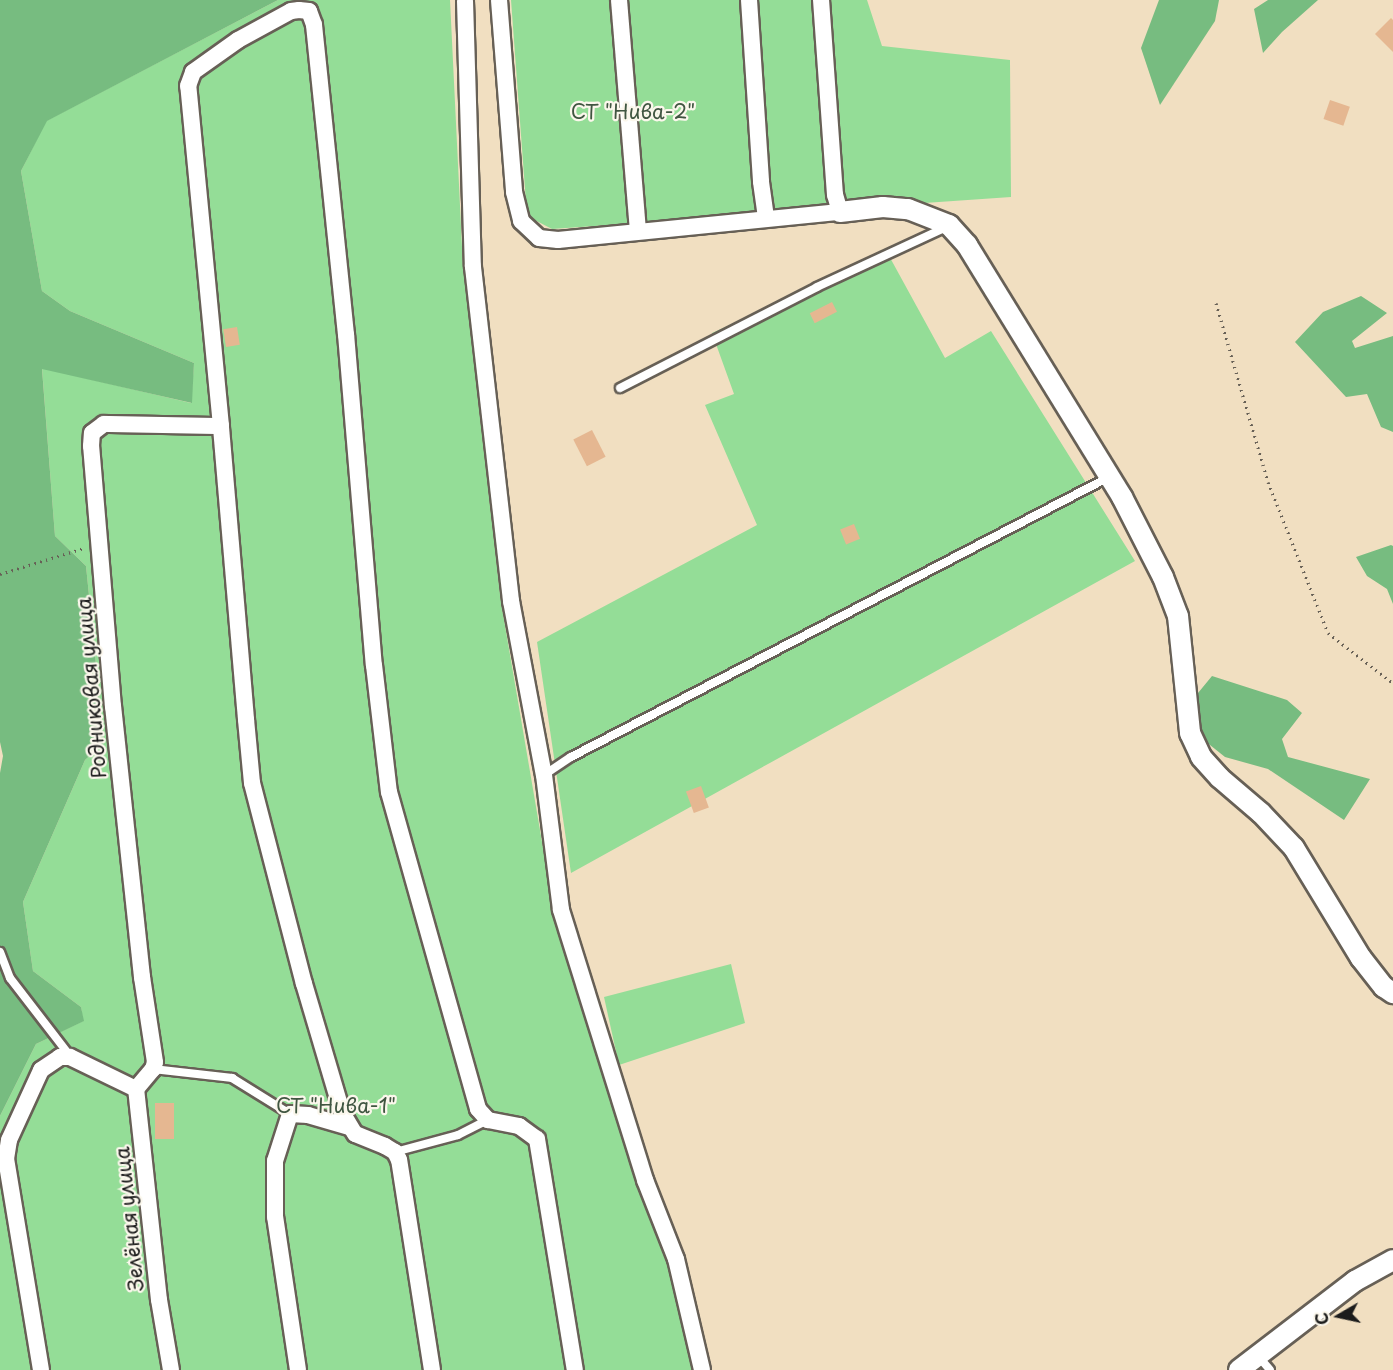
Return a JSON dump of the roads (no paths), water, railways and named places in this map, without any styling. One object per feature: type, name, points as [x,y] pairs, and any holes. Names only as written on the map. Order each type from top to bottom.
[{"type":"street","points":[[499,0],[514,192],[521,221],[539,238],[558,240],[883,207],[908,209],[949,225],[967,245],[1110,477],[1162,577],[1178,616],[1190,733],[1201,757],[1220,778],[1261,813],[1294,848],[1361,958],[1384,987],[1393,993]]},
{"type":"street","points":[[619,0],[638,231]]},
{"type":"street","points":[[749,0],[761,182],[766,218]]},
{"type":"street","points":[[821,0],[835,195],[840,212]]},
{"type":"street","points":[[465,1],[473,267],[511,602],[543,775],[561,910],[645,1180],[676,1259],[702,1370]]},
{"type":"street","points":[[432,1370],[399,1160],[395,1152],[355,1134],[342,1112],[304,984],[252,783],[188,86],[193,72],[238,40],[291,11],[309,11],[314,25],[346,333],[385,770],[464,1066],[478,1109],[488,1120],[519,1126],[537,1138],[574,1370]]},
{"type":"street","name":"Родниковая улица","points":[[153,1069],[155,1062],[142,977],[113,707],[92,433],[104,424],[221,426]]},
{"type":"street","points":[[41,1370],[6,1159],[9,1140],[41,1070],[52,1061],[70,1057],[136,1089],[153,1069]]},
{"type":"street","name":"Зелёная улица","points":[[136,1089],[159,1300],[171,1370]]},
{"type":"street","points":[[298,1370],[275,1217],[275,1161],[290,1114],[308,1115],[349,1127]]},
{"type":"street","points":[[1239,1370],[1264,1363],[1355,1281],[1390,1266]]},
{"type":"lane","points":[[620,388],[817,287],[949,225]]},
{"type":"lane","points":[[543,775],[571,757],[1110,477]]},
{"type":"lane","points":[[0,952],[10,978],[70,1057]]},
{"type":"lane","points":[[153,1069],[232,1078],[290,1114]]},
{"type":"lane","points":[[395,1152],[458,1135],[488,1120]]},
{"type":"park label","name":"СТ \"Нива-2\"","points":[[633,111]]},
{"type":"park label","name":"СТ \"Нива-1\"","points":[[336,1105]]}]
